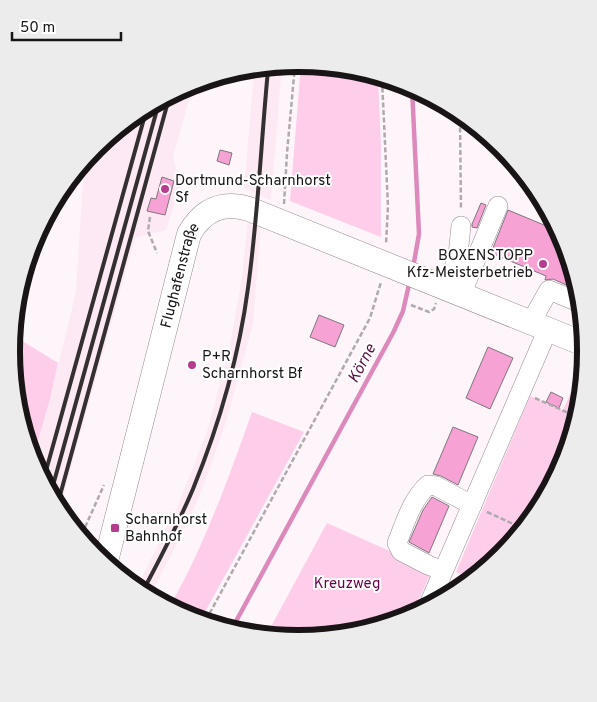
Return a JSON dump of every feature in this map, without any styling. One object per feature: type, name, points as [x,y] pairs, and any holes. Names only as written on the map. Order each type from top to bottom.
[{"type":"main road","name":"Flughafenstraße","points":[[108,553],[189,234],[202,216],[211,210],[234,206],[246,208],[425,280],[448,295],[558,334]]},
{"type":"main road","points":[[558,334],[577,351]]},
{"type":"street","points":[[448,295],[498,206]]},
{"type":"street","points":[[448,295],[458,255],[461,226]]},
{"type":"street","points":[[433,595],[521,392],[558,334],[549,290],[572,300]]},
{"type":"street","points":[[443,571],[401,551],[397,543],[407,519],[421,490],[428,485],[436,486],[472,505]]},
{"type":"path","points":[[283,223],[294,72]]},
{"type":"path","points":[[382,85],[388,206],[388,265]]},
{"type":"path","points":[[460,124],[461,226]]},
{"type":"path","points":[[150,217],[148,232],[156,253]]},
{"type":"path","points":[[209,615],[370,318],[379,287]]},
{"type":"path","points":[[411,305],[430,312],[448,295]]},
{"type":"path","points":[[521,392],[570,413]]},
{"type":"path","points":[[472,505],[516,524]]},
{"type":"shaded area","points":[[282,73],[271,200],[244,188],[254,76]]},
{"type":"shaded area","points":[[190,95],[173,157],[181,185],[166,230],[135,238],[62,498],[37,446],[76,292],[83,174],[102,154],[129,130],[159,110]]},
{"type":"shaded area","points":[[248,221],[261,224],[253,324],[226,422],[206,479],[190,518],[154,589],[140,580],[178,505],[207,432],[229,352],[242,277]]},
{"type":"green space","points":[[300,72],[335,75],[378,84],[381,146],[381,237],[290,201]]},
{"type":"green space","points":[[21,340],[58,363],[37,446],[29,423],[22,387]]},
{"type":"green space","points":[[575,383],[568,423],[556,458],[530,506],[508,535],[482,560],[463,575],[456,572],[530,396],[563,410]]},
{"type":"green space","points":[[252,412],[304,432],[204,613],[173,600],[206,534]]},
{"type":"green space","name":"Kreuzweg","points":[[327,523],[432,570],[417,603],[388,615],[353,624],[317,629],[270,628]]},
{"type":"building","points":[[220,150],[232,153],[229,165],[217,161]]},
{"type":"building","name":"Dortmund-Scharnhorst Sf","points":[[162,177],[174,181],[165,215],[147,211],[151,198],[156,199]]},
{"type":"building","points":[[481,203],[486,205],[477,228],[472,227],[472,224]]},
{"type":"building","name":"BOXENSTOPP Kfz-Meisterbetrieb","points":[[508,210],[547,226],[556,244],[570,286],[553,279],[545,280],[546,276],[491,253]]},
{"type":"building","points":[[319,315],[344,325],[335,347],[310,337]]},
{"type":"building","points":[[488,347],[513,358],[490,409],[466,398]]},
{"type":"building","points":[[551,392],[563,398],[559,408],[546,402]]},
{"type":"building","points":[[453,427],[478,437],[458,485],[433,474]]},
{"type":"building","points":[[432,497],[449,506],[429,553],[409,542],[423,510]]},
{"type":"waterway","name":"Körne","points":[[412,97],[419,234],[413,268]]},
{"type":"waterway","name":"Körne","points":[[236,622],[394,331],[403,311],[410,280]]},
{"type":"railway","points":[[146,584],[193,489],[211,440],[233,365],[244,314],[251,261],[268,74]]},
{"type":"railway","points":[[60,495],[167,106]]},
{"type":"railway","points":[[54,483],[156,112]]},
{"type":"railway","points":[[47,469],[144,119]]},
{"type":"place","name":"Dortmund-Scharnhorst Sf","points":[[165,189]]},
{"type":"place","name":"BOXENSTOPP Kfz-Meisterbetrieb","points":[[543,264]]},
{"type":"place","name":"P+R Scharnhorst Bf","points":[[192,365]]},
{"type":"place","name":"Scharnhorst Bahnhof","points":[[115,528]]}]
